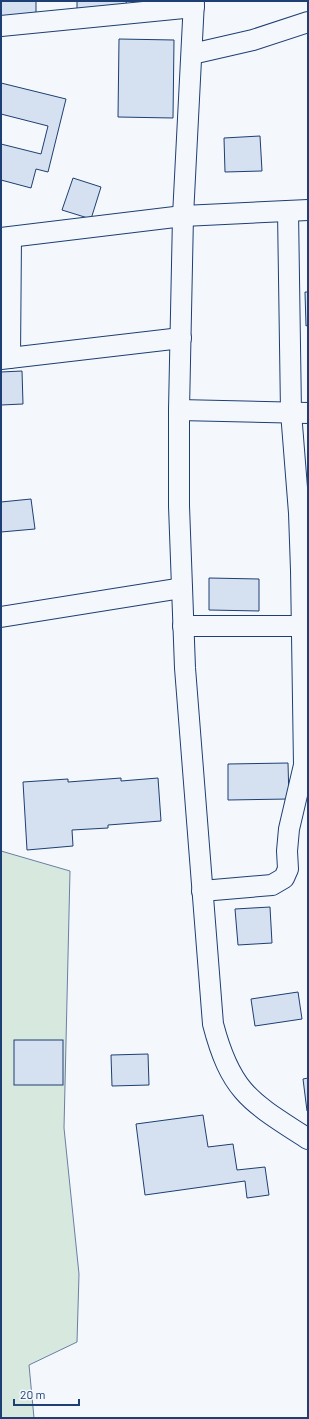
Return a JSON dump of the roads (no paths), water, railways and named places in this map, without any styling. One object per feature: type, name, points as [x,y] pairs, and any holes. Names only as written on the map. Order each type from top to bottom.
[{"type":"street","points":[[1,26],[194,4],[183,216],[179,410],[182,588],[185,668],[213,1024],[220,1051],[238,1086],[258,1107],[308,1140]]},
{"type":"street","points":[[192,54],[253,40],[308,22]]},
{"type":"street","points":[[181,338],[6,358],[6,237],[183,216],[308,210]]},
{"type":"street","points":[[202,891],[272,885],[284,878],[288,869],[287,851],[289,829],[304,765],[304,626],[299,513],[300,413],[288,211]]},
{"type":"street","points":[[179,410],[300,413]]},
{"type":"street","points":[[1,616],[182,588]]},
{"type":"street","points":[[183,626],[304,626]]}]
